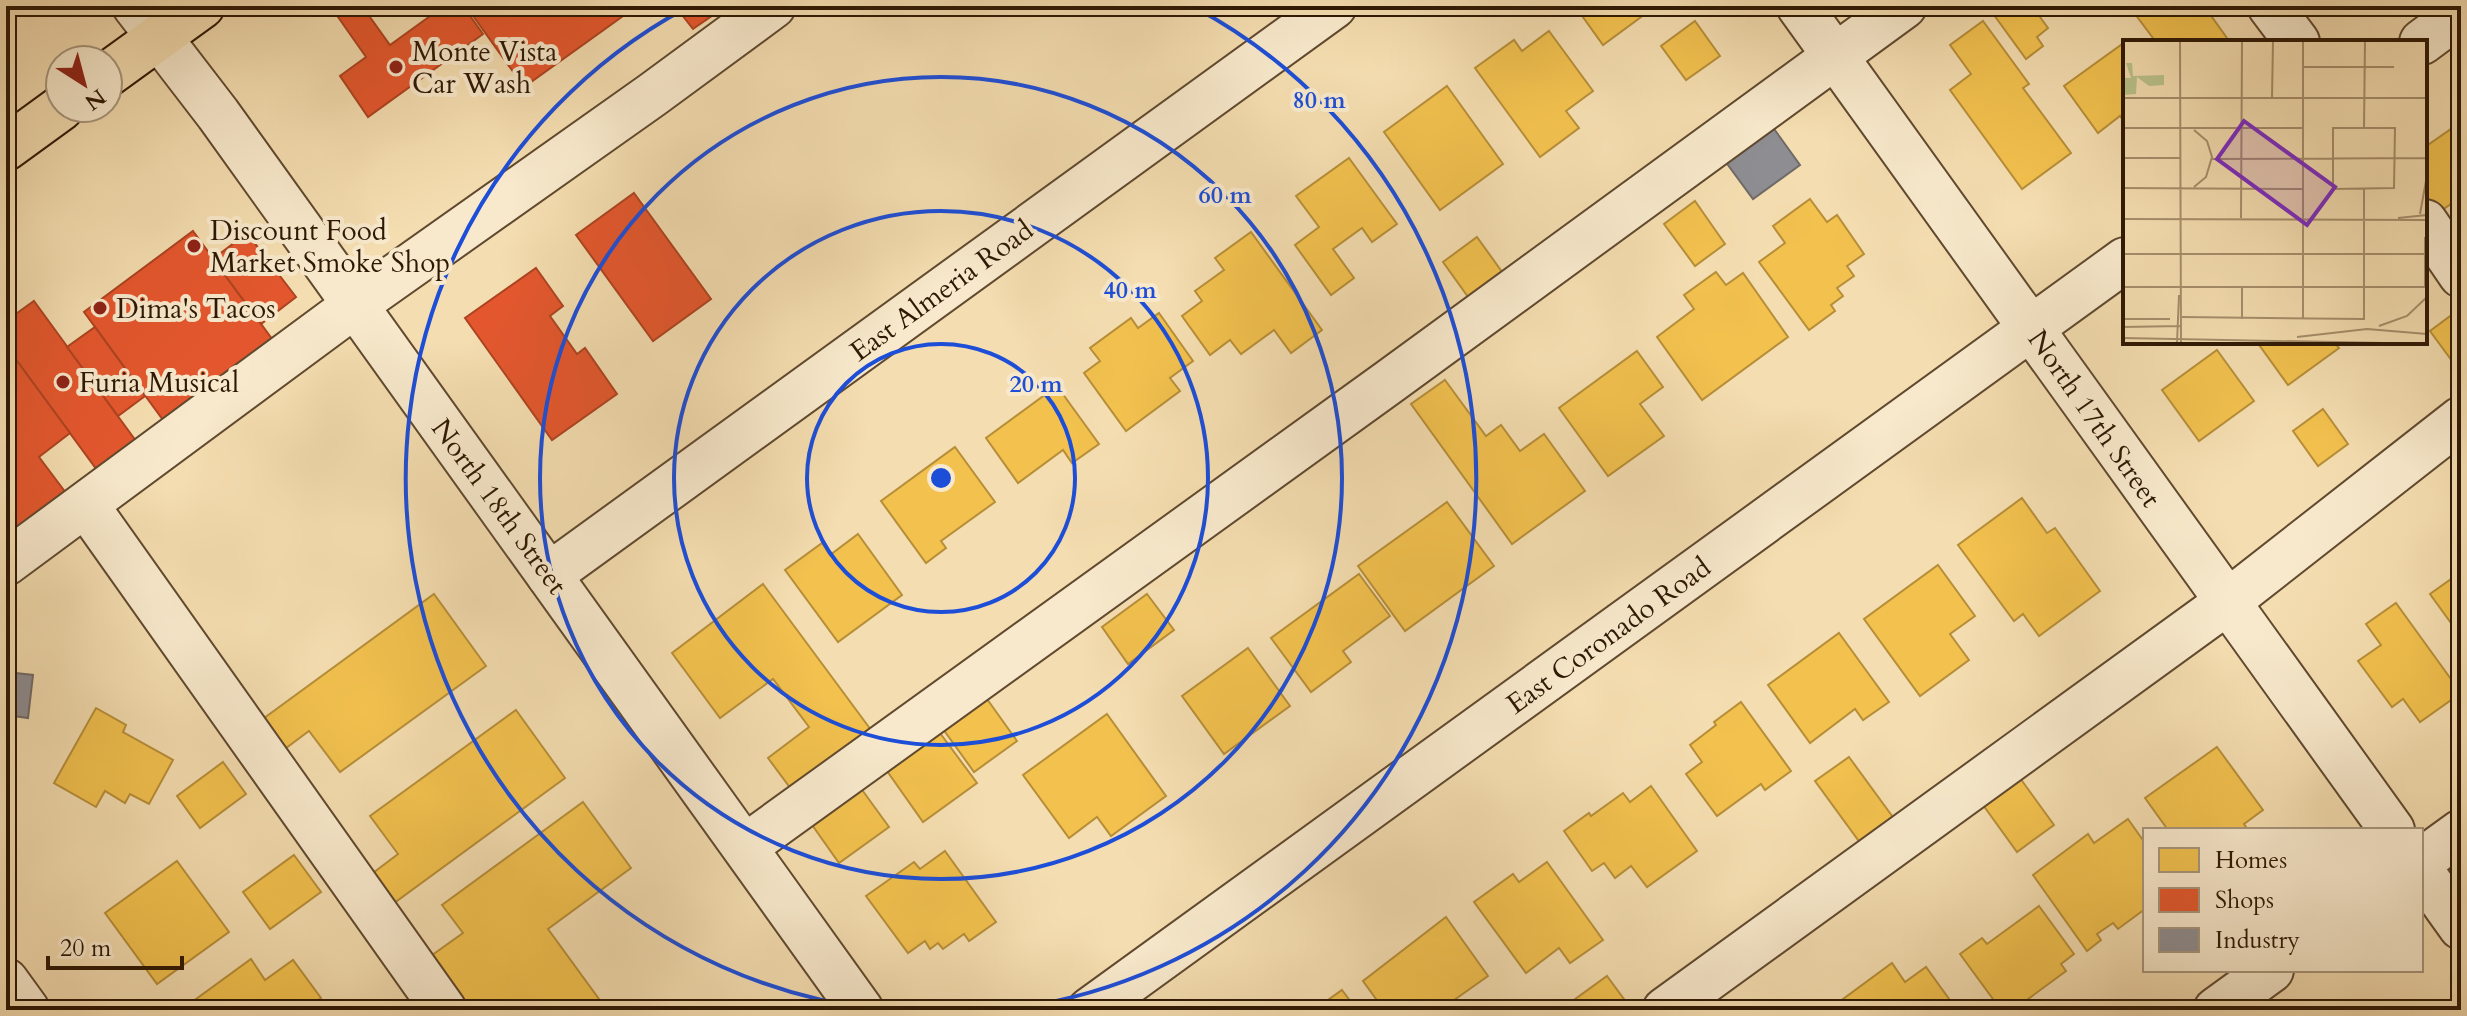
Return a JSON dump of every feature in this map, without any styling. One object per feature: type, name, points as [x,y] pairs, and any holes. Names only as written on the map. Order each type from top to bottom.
[{"type":"main road","points":[[124,52],[146,22],[202,6]]},
{"type":"main road","points":[[6,148],[44,120]]},
{"type":"street","points":[[6,563],[355,305],[773,6]]},
{"type":"street","name":"East Almeria Road","points":[[549,575],[1334,6]]},
{"type":"street","name":"North 17th Street","points":[[1799,6],[2391,828]]},
{"type":"street","points":[[746,846],[1904,6]]},
{"type":"street","points":[[2270,6],[2296,40]]},
{"type":"street","points":[[2425,40],[2461,13]]},
{"type":"street","name":"North 18th Street","points":[[146,22],[218,114],[861,1010]]},
{"type":"street","points":[[2427,225],[2461,275]]},
{"type":"street","name":"East Coronado Road","points":[[1090,1010],[2123,261]]},
{"type":"street","points":[[1665,1010],[2226,603],[2461,419]]},
{"type":"street","points":[[86,505],[444,1010]]},
{"type":"street","points":[[2423,860],[2461,832]]},
{"type":"street","points":[[2423,874],[2461,927]]},
{"type":"street","points":[[2216,1010],[2268,972]]},
{"type":"street","points":[[6,981],[27,1010]]},
{"type":"building: Homes","points":[[1575,6],[1656,6],[1603,45]]},
{"type":"building: Homes","points":[[2007,6],[2032,6],[2048,28],[2037,37],[2043,46],[2026,59],[1994,15]]},
{"type":"building: Homes","points":[[2146,6],[2204,6],[2227,38],[2154,40],[2135,14]]},
{"type":"building: Homes","points":[[1695,21],[1720,56],[1686,80],[1661,46]]},
{"type":"building: Homes","points":[[1983,21],[2029,84],[2023,88],[2071,153],[2022,189],[1950,90],[1971,74],[1950,45]]},
{"type":"building: Homes","points":[[1549,31],[1593,91],[1566,111],[1579,128],[1540,157],[1475,68],[1514,40],[1522,51]]},
{"type":"building: Homes","points":[[2123,43],[2123,120],[2120,116],[2098,133],[2064,86]]},
{"type":"building: Homes","points":[[1447,86],[1503,164],[1440,210],[1384,132]]},
{"type":"building: Homes","points":[[2461,122],[2461,197],[2432,217],[2427,209],[2427,146]]},
{"type":"building: Homes","points":[[1349,158],[1397,224],[1372,242],[1362,228],[1333,249],[1354,278],[1331,295],[1295,245],[1319,227],[1296,196]]},
{"type":"building: Homes","points":[[1810,199],[1827,222],[1837,215],[1864,254],[1847,266],[1854,276],[1837,288],[1843,296],[1831,305],[1835,311],[1809,330],[1759,262],[1785,243],[1773,226]]},
{"type":"building: Homes","points":[[1695,201],[1725,244],[1695,266],[1664,224]]},
{"type":"building: Homes","points":[[1251,232],[1322,330],[1291,353],[1274,330],[1241,354],[1230,340],[1210,355],[1182,316],[1202,301],[1195,291],[1224,270],[1215,258]]},
{"type":"building: Homes","points":[[1477,237],[1505,276],[1471,301],[1443,262]]},
{"type":"building: Homes","points":[[1716,272],[1726,285],[1743,273],[1788,337],[1702,400],[1657,337],[1694,309],[1684,295]]},
{"type":"building: Homes","points":[[2457,311],[2461,316],[2461,360],[2455,365],[2430,331]]},
{"type":"building: Homes","points":[[1159,313],[1193,361],[1170,378],[1180,391],[1126,431],[1084,373],[1100,361],[1090,348],[1131,318],[1138,328]]},
{"type":"building: Homes","points":[[2258,344],[2336,344],[2339,348],[2288,385]]},
{"type":"building: Homes","points":[[2217,350],[2254,401],[2199,441],[2162,390]]},
{"type":"building: Homes","points":[[1637,351],[1663,387],[1640,404],[1664,436],[1608,476],[1559,408]]},
{"type":"building: Homes","points":[[1445,380],[1486,436],[1501,425],[1520,451],[1544,434],[1585,491],[1512,544],[1411,404]]},
{"type":"building: Homes","points":[[1057,386],[1099,444],[1072,463],[1063,450],[1018,483],[986,438]]},
{"type":"building: Homes","points":[[2323,409],[2348,444],[2318,466],[2293,431]]},
{"type":"building: Homes","points":[[955,447],[995,502],[941,541],[946,548],[926,563],[881,501]]},
{"type":"building: Homes","points":[[2022,498],[2047,533],[2055,528],[2100,591],[2039,636],[2023,614],[2014,621],[1958,545]]},
{"type":"building: Homes","points":[[1447,502],[1494,566],[1405,631],[1358,566]]},
{"type":"building: Homes","points":[[858,534],[902,595],[838,642],[785,570],[822,543],[830,555]]},
{"type":"building: Homes","points":[[1938,565],[1975,616],[1950,634],[1969,660],[1920,696],[1864,619]]},
{"type":"building: Homes","points":[[2461,572],[2461,637],[2430,594]]},
{"type":"building: Homes","points":[[1359,574],[1390,616],[1343,651],[1351,662],[1311,692],[1271,638]]},
{"type":"building: Homes","points":[[763,584],[874,734],[794,793],[768,758],[809,727],[773,679],[720,718],[672,653]]},
{"type":"building: Homes","points":[[434,594],[486,666],[340,772],[309,731],[278,754],[256,724]]},
{"type":"building: Homes","points":[[1147,594],[1174,630],[1128,664],[1102,627]]},
{"type":"building: Homes","points":[[2396,603],[2461,693],[2420,722],[2403,699],[2392,707],[2358,661],[2381,645],[2366,624]]},
{"type":"building: Homes","points":[[1839,633],[1889,702],[1863,720],[1855,709],[1810,743],[1768,685]]},
{"type":"building: Homes","points":[[1248,648],[1290,706],[1224,754],[1182,696]]},
{"type":"building: Homes","points":[[987,699],[1017,741],[974,772],[943,729]]},
{"type":"building: Homes","points":[[1741,702],[1791,771],[1765,790],[1761,784],[1717,816],[1686,774],[1702,762],[1690,745]]},
{"type":"building: Homes","points":[[96,708],[126,725],[123,732],[173,760],[149,804],[130,794],[125,803],[105,791],[96,807],[54,783]]},
{"type":"building: Homes","points":[[516,710],[565,778],[390,906],[369,876],[398,854],[370,816]]},
{"type":"building: Homes","points":[[1107,714],[1166,796],[1111,836],[1097,817],[1069,838],[1023,775]]},
{"type":"building: Homes","points":[[940,733],[977,783],[923,822],[887,771]]},
{"type":"building: Homes","points":[[2217,747],[2263,810],[2244,824],[2247,828],[2167,828],[2145,798]]},
{"type":"building: Homes","points":[[1849,757],[1895,820],[1861,844],[1815,781]]},
{"type":"building: Homes","points":[[223,762],[246,794],[200,828],[177,796]]},
{"type":"building: Homes","points":[[2020,778],[2054,825],[2017,852],[1983,805]]},
{"type":"building: Homes","points":[[1651,786],[1697,851],[1647,887],[1631,866],[1615,878],[1604,863],[1592,871],[1564,831],[1623,793],[1630,802]]},
{"type":"building: Homes","points":[[860,787],[889,827],[839,863],[810,822]]},
{"type":"building: Homes","points":[[583,802],[631,868],[548,929],[607,1010],[466,1010],[428,958],[463,933],[442,905]]},
{"type":"building: Homes","points":[[2128,819],[2143,840],[2143,910],[2118,929],[2113,923],[2097,934],[2101,940],[2087,951],[2033,875],[2088,834],[2094,843]]},
{"type":"building: Homes","points":[[945,851],[996,922],[969,941],[964,934],[943,949],[938,943],[930,949],[925,941],[908,953],[866,896],[914,862],[920,869]]},
{"type":"building: Homes","points":[[294,855],[321,892],[270,929],[243,892]]},
{"type":"building: Homes","points":[[177,861],[229,932],[157,984],[105,913]]},
{"type":"building: Homes","points":[[1547,862],[1603,940],[1570,963],[1559,948],[1526,973],[1474,902],[1513,874],[1519,882]]},
{"type":"building: Homes","points":[[2039,906],[2074,954],[2061,964],[2066,971],[2020,1005],[2017,1002],[2001,1010],[1960,954],[1982,938],[1987,944]]},
{"type":"building: Homes","points":[[1446,917],[1488,976],[1440,1010],[1384,1010],[1363,981]]},
{"type":"building: Homes","points":[[251,959],[265,980],[293,960],[321,998],[305,1010],[181,1010]]},
{"type":"building: Homes","points":[[1892,963],[1905,982],[1926,967],[1957,1010],[1845,1010],[1839,1002]]},
{"type":"building: Homes","points":[[1607,976],[1632,1010],[1560,1010]]},
{"type":"building: Homes","points":[[1342,990],[1357,1010],[1314,1010]]},
{"type":"building: Shops","name":"Monte Vista Car Wash","points":[[333,6],[362,6],[390,45],[444,6],[463,6],[483,34],[368,117],[340,76],[366,57]]},
{"type":"building: Shops","points":[[466,6],[637,6],[524,87]]},
{"type":"building: Shops","points":[[675,6],[737,6],[725,14],[722,9],[693,29]]},
{"type":"building: Shops","points":[[634,193],[711,299],[653,341],[576,235]]},
{"type":"building: Shops","points":[[193,231],[275,343],[166,424],[84,312]]},
{"type":"building: Shops","points":[[247,233],[296,297],[261,324],[213,259]]},
{"type":"building: Shops","points":[[536,268],[563,306],[550,316],[577,354],[585,348],[617,394],[552,440],[465,318]]},
{"type":"building: Shops","name":"Furia Musical","points":[[34,301],[136,441],[97,470],[6,346],[6,321]]},
{"type":"building: Shops","points":[[95,327],[145,396],[118,416],[67,347]]},
{"type":"building: Shops","points":[[6,346],[70,433],[39,457],[66,493],[6,538]]},
{"type":"building: Industry","points":[[1772,126],[1800,165],[1753,199],[1725,161]]},
{"type":"building: Industry","points":[[6,672],[33,675],[28,718],[6,715]]},
{"type":"place","name":"Monte Vista Car Wash","points":[[396,67]]},
{"type":"place","name":"Discount Food Market Smoke Shop","points":[[194,246]]},
{"type":"place","name":"Dima's Tacos","points":[[100,308]]},
{"type":"place","name":"Furia Musical","points":[[63,382]]}]
